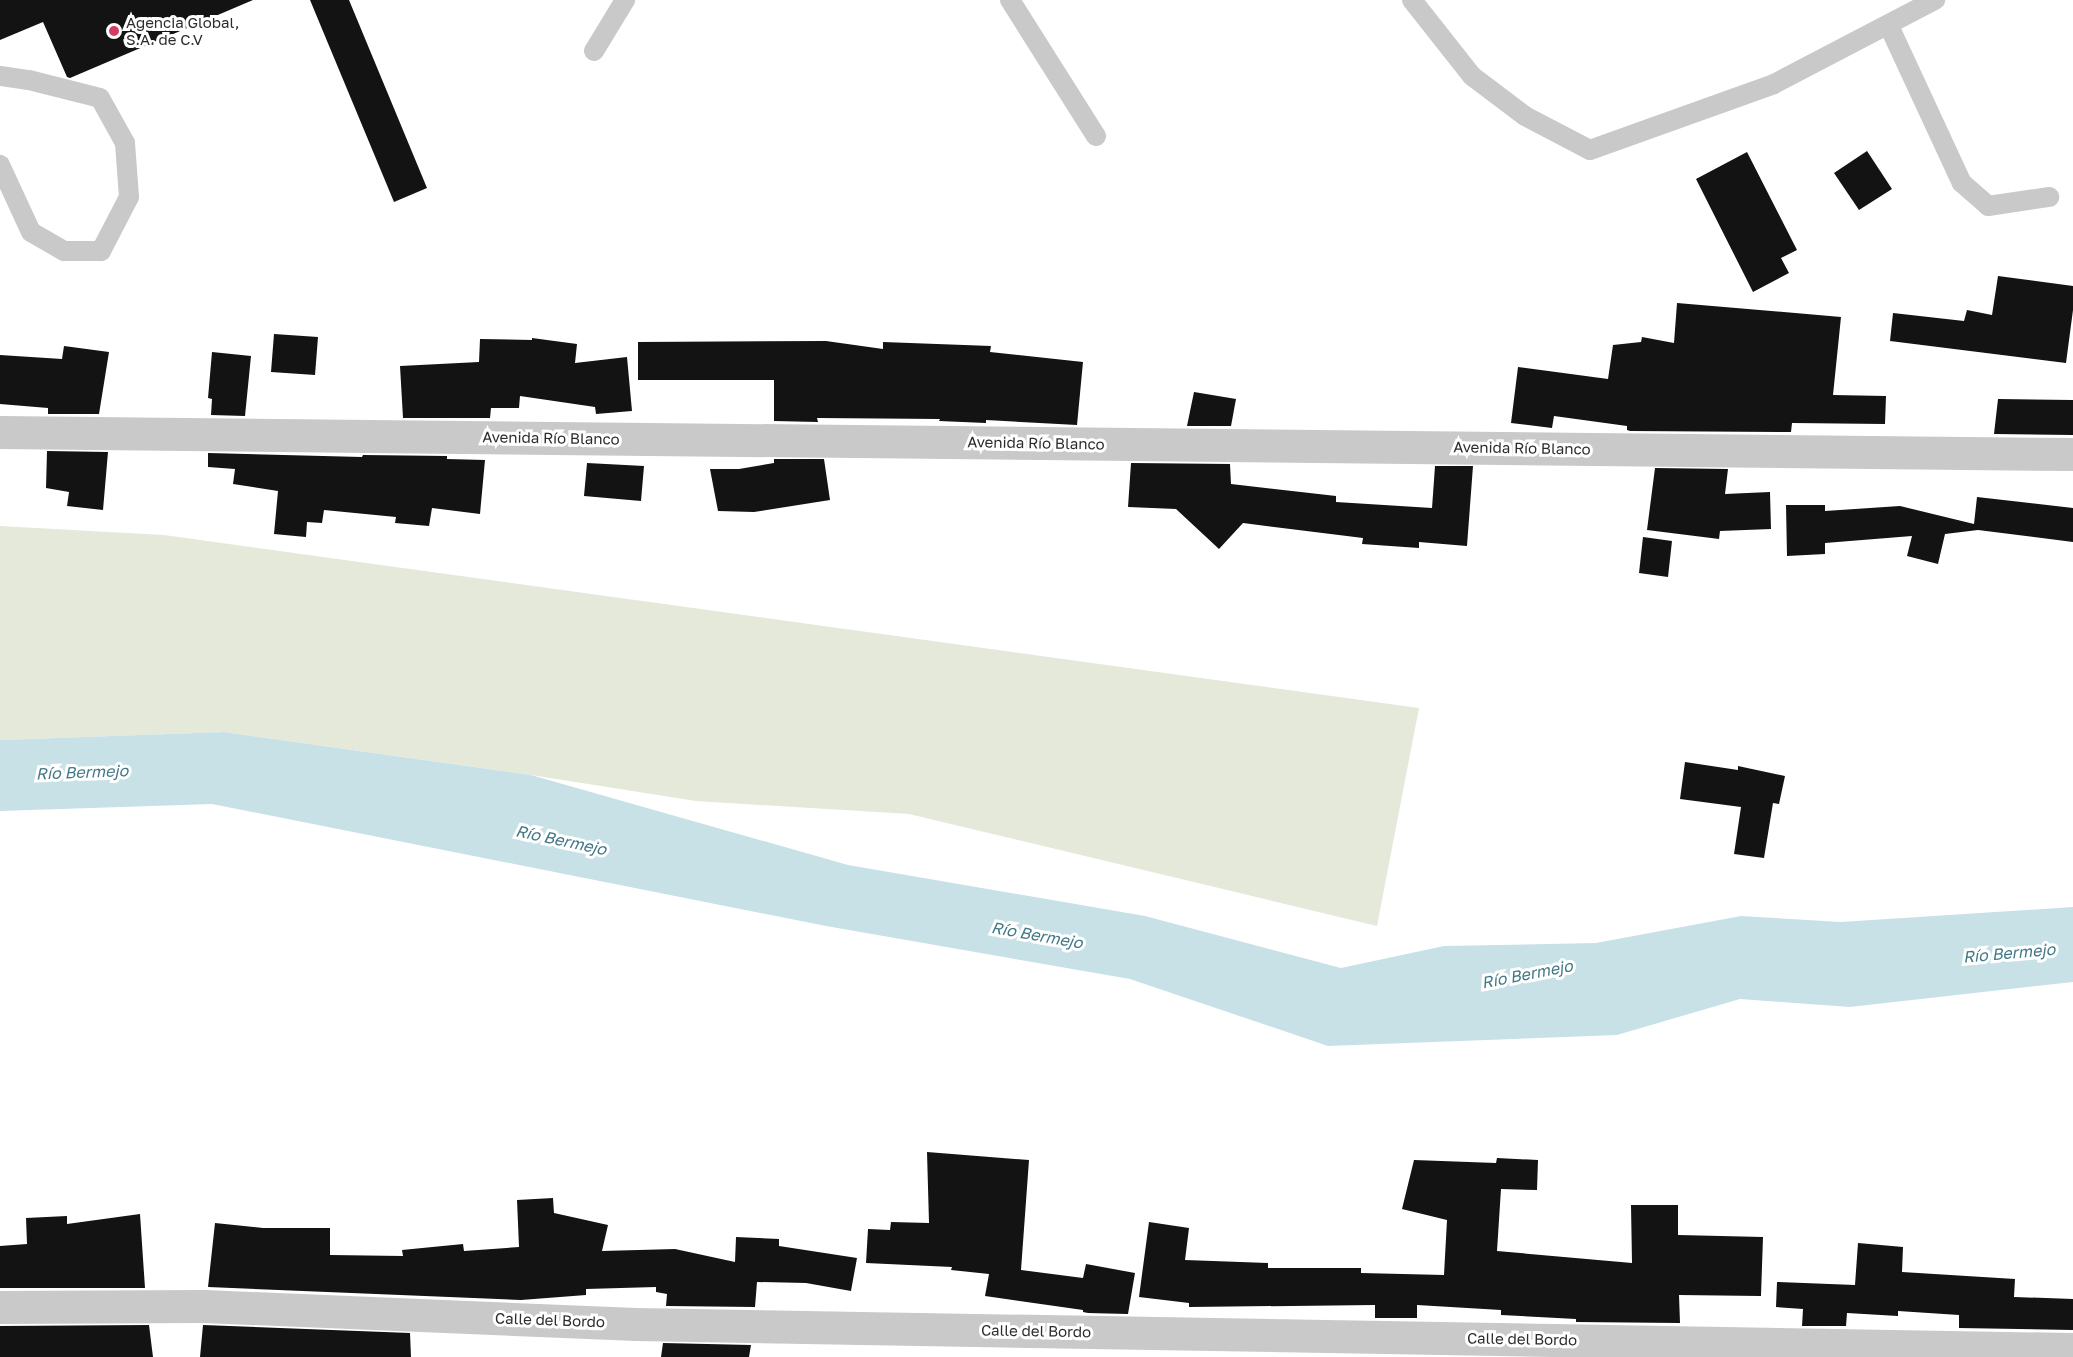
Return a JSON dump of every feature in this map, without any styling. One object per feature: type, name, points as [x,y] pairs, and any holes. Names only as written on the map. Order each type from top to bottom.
[{"type":"street","name":"Avenida Río Blanco","points":[[0,432],[2073,454]]},
{"type":"street","name":"Calle del Bordo","points":[[0,1306],[204,1306],[648,1324],[2073,1349]]},
{"type":"lane","points":[[594,51],[625,0]]},
{"type":"lane","points":[[1010,0],[1096,136]]},
{"type":"lane","points":[[1412,0],[1472,76],[1525,116],[1590,150],[1774,84],[1935,0]]},
{"type":"lane","points":[[1889,26],[1962,183],[1988,206],[2049,197]]},
{"type":"lane","points":[[0,76],[29,80],[100,98],[125,143],[129,197],[101,250],[64,251],[32,232],[0,165]]},
{"type":"shaded area","points":[[0,526],[164,535],[1419,708],[1377,926],[909,814],[696,801],[531,775],[224,732],[0,740]]},
{"type":"water","name":"Río Bermejo","points":[[224,732],[531,775],[848,865],[1145,916],[1341,968],[1444,946],[1596,943],[1741,916],[1841,922],[2073,907],[2073,982],[1850,1007],[1740,999],[1617,1035],[1328,1046],[1130,979],[826,926],[212,804],[0,811],[0,740]]},
{"type":"building","name":"Agencia Global, S.A. de C.V","points":[[0,0],[253,0],[70,78],[67,77],[43,22],[0,40]]},
{"type":"building","points":[[310,0],[349,0],[427,188],[394,202]]},
{"type":"building","points":[[1867,151],[1892,189],[1859,210],[1834,173]]},
{"type":"building","points":[[1747,152],[1797,250],[1781,258],[1789,273],[1753,292],[1696,179]]},
{"type":"building","points":[[1998,276],[2073,286],[2073,310],[2066,363],[1890,341],[1893,313],[1964,321],[1967,310],[1992,315]]},
{"type":"building","points":[[1677,303],[1841,317],[1833,395],[1886,396],[1885,424],[1792,423],[1791,432],[1630,431],[1627,430],[1627,426],[1554,416],[1552,428],[1511,423],[1518,367],[1608,379],[1613,345],[1641,342],[1642,337],[1674,343]]},
{"type":"building","points":[[274,334],[318,337],[315,375],[271,372]]},
{"type":"building","points":[[532,338],[577,344],[575,363],[627,357],[632,411],[596,414],[595,407],[520,396],[519,408],[491,408],[490,418],[403,418],[400,366],[479,362],[480,339],[532,340]]},
{"type":"building","points":[[826,341],[883,349],[883,342],[991,346],[990,352],[1083,362],[1077,425],[986,420],[986,423],[939,421],[940,419],[817,418],[818,422],[774,421],[774,380],[638,380],[638,342]]},
{"type":"building","points":[[64,346],[109,352],[99,414],[48,414],[48,408],[0,404],[0,355],[62,359]]},
{"type":"building","points":[[212,352],[251,356],[245,416],[211,415],[212,399],[208,398]]},
{"type":"building","points":[[1194,392],[1236,399],[1231,426],[1187,426]]},
{"type":"building","points":[[1998,399],[2073,400],[2073,435],[1994,434]]},
{"type":"building","points":[[47,451],[108,452],[103,510],[67,506],[69,492],[46,488]]},
{"type":"building","points":[[208,453],[362,457],[363,455],[447,456],[447,459],[485,460],[480,514],[432,508],[429,526],[395,523],[396,517],[324,510],[322,523],[307,522],[306,537],[274,534],[278,491],[233,484],[235,469],[208,467]]},
{"type":"building","points":[[774,459],[824,459],[830,500],[754,512],[718,511],[710,469],[739,469],[774,463]]},
{"type":"building","points":[[587,463],[644,466],[641,501],[584,496]]},
{"type":"building","points":[[1131,463],[1230,464],[1231,484],[1336,496],[1336,502],[1432,508],[1435,466],[1473,466],[1467,546],[1419,542],[1419,548],[1362,544],[1363,538],[1243,523],[1219,549],[1176,509],[1128,507]]},
{"type":"building","points":[[1655,468],[1728,469],[1725,494],[1770,492],[1771,529],[1720,531],[1719,539],[1647,530]]},
{"type":"building","points":[[1977,497],[2073,508],[2073,542],[1978,530],[1945,534],[1938,564],[1907,556],[1912,536],[1825,543],[1825,554],[1787,556],[1786,505],[1825,505],[1825,511],[1900,506],[1974,524]]},
{"type":"building","points":[[1643,537],[1672,541],[1668,577],[1639,573]]},
{"type":"building","points":[[1685,762],[1738,770],[1738,766],[1785,776],[1779,804],[1773,803],[1764,858],[1734,854],[1741,807],[1680,799]]},
{"type":"building","points":[[927,1152],[1029,1160],[1021,1270],[1083,1278],[1086,1264],[1135,1273],[1128,1314],[1088,1313],[1083,1310],[985,1296],[989,1274],[951,1270],[952,1267],[866,1263],[868,1229],[890,1230],[891,1222],[929,1223]]},
{"type":"building","points":[[1497,1158],[1538,1160],[1537,1190],[1501,1189],[1497,1251],[1632,1263],[1631,1205],[1678,1205],[1678,1235],[1763,1237],[1761,1296],[1679,1295],[1680,1323],[1576,1322],[1576,1319],[1501,1315],[1501,1310],[1417,1305],[1417,1318],[1375,1318],[1375,1305],[1189,1307],[1189,1303],[1139,1297],[1149,1222],[1189,1228],[1185,1260],[1268,1263],[1268,1268],[1361,1268],[1361,1273],[1444,1275],[1447,1220],[1402,1209],[1414,1160],[1496,1163]]},
{"type":"building","points":[[553,1198],[554,1213],[608,1225],[602,1251],[675,1249],[735,1262],[736,1237],[779,1239],[779,1246],[857,1258],[851,1291],[806,1283],[757,1282],[755,1307],[666,1306],[667,1294],[656,1292],[656,1287],[586,1289],[586,1295],[521,1300],[208,1287],[215,1223],[263,1228],[330,1228],[330,1255],[403,1256],[402,1250],[463,1244],[464,1251],[519,1247],[517,1200]]},
{"type":"building","points":[[140,1214],[145,1288],[0,1288],[0,1246],[27,1244],[26,1218],[67,1216],[67,1224]]},
{"type":"building","points":[[1858,1243],[1903,1247],[1902,1272],[2015,1279],[2014,1297],[2073,1299],[2073,1330],[1959,1328],[1959,1315],[1898,1311],[1898,1316],[1847,1313],[1846,1326],[1802,1326],[1803,1309],[1776,1307],[1777,1282],[1855,1285]]},
{"type":"building","points":[[149,1325],[153,1357],[0,1357],[0,1326]]},
{"type":"building","points":[[203,1325],[410,1333],[411,1357],[200,1357]]},
{"type":"building","points":[[663,1343],[751,1345],[749,1357],[661,1357]]},
{"type":"place","name":"Agencia Global, S.A. de C.V","points":[[114,31]]}]
